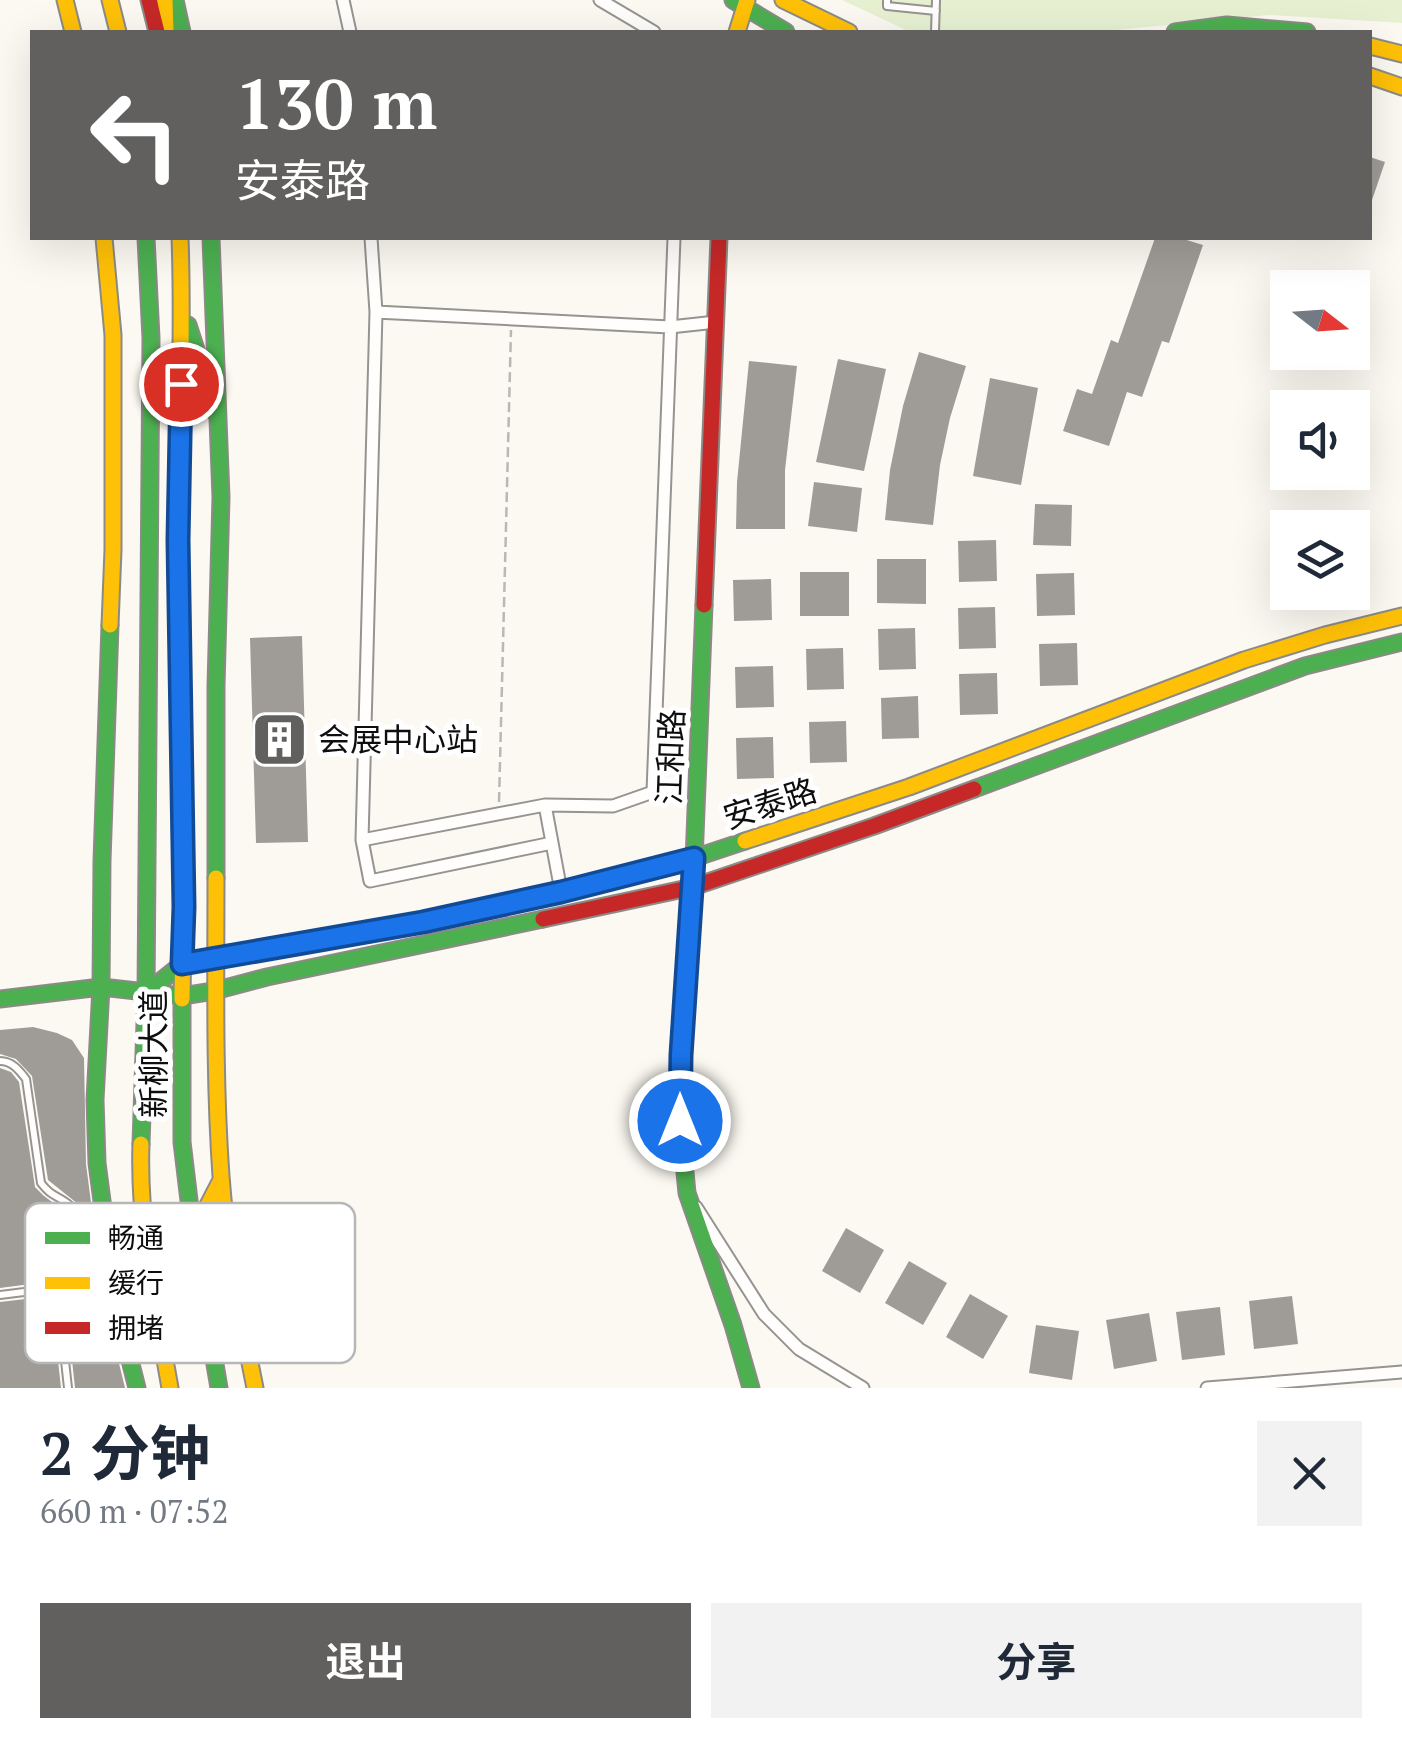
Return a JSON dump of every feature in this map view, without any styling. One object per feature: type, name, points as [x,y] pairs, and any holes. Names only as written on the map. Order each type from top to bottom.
[{"type":"main road","points":[[64,0],[72,30]]},
{"type":"main road","points":[[110,0],[118,30]]},
{"type":"main road","points":[[150,0],[157,30]]},
{"type":"main road","points":[[166,0],[166,30]]},
{"type":"main road","points":[[175,0],[182,30]]},
{"type":"main road","points":[[783,0],[845,30]]},
{"type":"main road","points":[[737,30],[742,2],[783,30]]},
{"type":"main road","points":[[1190,30],[1228,25],[1284,30]]},
{"type":"main road","points":[[1372,46],[1402,54]]},
{"type":"main road","points":[[1372,77],[1402,88]]},
{"type":"main road","points":[[102,1203],[95,1100],[113,550],[113,335],[104,240]]},
{"type":"main road","name":"新柳大道","points":[[143,1203],[140,1177],[146,993],[151,338],[146,240]]},
{"type":"main road","name":"新柳大道","points":[[180,240],[182,1142],[189,1203]]},
{"type":"main road","points":[[211,240],[221,497],[214,992],[224,1203]]},
{"type":"main road","name":"江和路","points":[[719,240],[680,1121],[687,1193],[751,1388]]},
{"type":"main road","points":[[182,306],[218,418]]},
{"type":"main road","name":"安泰路","points":[[182,964],[423,922],[694,858],[909,787],[1244,660],[1402,616]]},
{"type":"main road","name":"安泰路","points":[[0,1000],[101,988],[182,996],[214,992],[693,886],[874,826],[1305,666],[1402,642]]},
{"type":"main road","points":[[146,993],[182,964]]},
{"type":"main road","points":[[209,1203],[221,1180]]},
{"type":"main road","points":[[131,1363],[137,1388]]},
{"type":"main road","name":"新柳大道","points":[[166,1363],[170,1388]]},
{"type":"main road","name":"新柳大道","points":[[214,1363],[218,1388]]},
{"type":"main road","points":[[249,1363],[254,1388]]},
{"type":"street","points":[[342,0],[350,30]]},
{"type":"street","points":[[600,0],[651,30]]},
{"type":"street","points":[[371,240],[376,312],[362,840],[370,881],[552,843]]},
{"type":"street","points":[[362,840],[545,805],[613,806],[653,792],[674,240]]},
{"type":"street","points":[[376,312],[670,327],[716,322]]},
{"type":"street","points":[[545,805],[561,892]]},
{"type":"street","points":[[687,1193],[764,1314],[799,1349],[863,1388]]},
{"type":"street","points":[[1207,1388],[1402,1372]]},
{"type":"lane","points":[[887,0],[888,6],[936,12]]},
{"type":"lane","points":[[935,30],[936,0]]},
{"type":"lane","points":[[0,1061],[18,1069],[26,1079],[41,1183],[50,1195],[67,1203]]},
{"type":"lane","points":[[0,1295],[25,1292]]},
{"type":"lane","points":[[65,1363],[68,1388]]},
{"type":"path","points":[[499,814],[511,319]]},
{"type":"green space","points":[[842,0],[1402,0],[1402,23],[1269,15],[1116,30],[906,30]]},
{"type":"building","points":[[1372,158],[1385,162],[1372,200]]},
{"type":"building","points":[[1154,240],[1187,240],[1203,245],[1169,343],[1162,341],[1142,397],[1127,392],[1109,446],[1063,431],[1077,389],[1092,394],[1111,340],[1118,343]]},
{"type":"building","points":[[919,352],[966,366],[940,465],[933,525],[885,520],[890,470]]},
{"type":"building","points":[[838,359],[886,369],[864,471],[816,462]]},
{"type":"building","points":[[749,361],[797,366],[785,470],[785,529],[736,529]]},
{"type":"building","points":[[990,378],[1038,388],[1021,485],[973,476]]},
{"type":"building","points":[[814,482],[862,488],[857,532],[808,526]]},
{"type":"building","points":[[1035,504],[1072,505],[1071,546],[1033,545]]},
{"type":"building","points":[[996,540],[997,581],[959,582],[958,541]]},
{"type":"building","points":[[877,559],[926,559],[926,604],[877,603]]},
{"type":"building","points":[[800,572],[849,572],[849,616],[800,616]]},
{"type":"building","points":[[1074,573],[1075,615],[1037,616],[1036,574]]},
{"type":"building","points":[[771,579],[772,620],[734,621],[733,580]]},
{"type":"building","points":[[995,607],[996,648],[959,649],[958,608]]},
{"type":"building","points":[[915,628],[916,669],[879,670],[878,629]]},
{"type":"building","name":"会展中心站","points":[[302,636],[308,842],[256,843],[250,638]]},
{"type":"building","points":[[1077,643],[1078,685],[1040,686],[1039,644]]},
{"type":"building","points":[[843,648],[844,689],[807,690],[806,649]]},
{"type":"building","points":[[773,666],[774,707],[736,708],[735,667]]},
{"type":"building","points":[[997,673],[998,714],[960,715],[959,674]]},
{"type":"building","points":[[918,696],[919,738],[882,739],[881,698]]},
{"type":"building","points":[[846,721],[847,762],[810,763],[809,722]]},
{"type":"building","points":[[773,737],[774,778],[737,779],[736,738]]},
{"type":"building","points":[[33,1027],[57,1033],[72,1040],[84,1058],[86,1164],[91,1203],[77,1203],[48,1180],[32,1076],[16,1059],[0,1054],[0,1030]]},
{"type":"building","points":[[0,1068],[11,1072],[19,1082],[35,1187],[53,1203],[25,1203],[25,1285],[0,1288]]},
{"type":"building","points":[[846,1228],[884,1250],[860,1293],[822,1271]]},
{"type":"building","points":[[909,1261],[947,1283],[923,1325],[885,1303]]},
{"type":"building","points":[[970,1294],[1008,1316],[983,1359],[946,1337]]},
{"type":"building","points":[[1292,1296],[1298,1344],[1254,1349],[1249,1301]]},
{"type":"building","points":[[25,1299],[25,1363],[58,1363],[61,1388],[0,1388],[0,1302]]},
{"type":"building","points":[[1220,1307],[1225,1355],[1182,1360],[1176,1312]]},
{"type":"building","points":[[1149,1313],[1157,1361],[1114,1369],[1106,1320]]},
{"type":"building","points":[[1036,1325],[1079,1331],[1072,1380],[1029,1373]]},
{"type":"building","points":[[72,1363],[119,1363],[125,1388],[75,1388]]},
{"type":"traffic: fast","points":[[175,0],[182,30]]},
{"type":"traffic: fast","points":[[733,0],[783,30]]},
{"type":"traffic: fast","points":[[1190,30],[1227,25],[1284,30]]},
{"type":"traffic: fast","points":[[141,1144],[146,993],[151,338],[146,240]]},
{"type":"traffic: fast","points":[[211,240],[221,497],[216,878]]},
{"type":"traffic: fast","points":[[188,325],[218,418]]},
{"type":"traffic: fast","points":[[704,605],[680,1121],[687,1193],[751,1388]]},
{"type":"traffic: fast","points":[[102,1203],[95,1100],[110,625]]},
{"type":"traffic: fast","points":[[974,789],[1305,666],[1402,642]]},
{"type":"traffic: fast","points":[[146,993],[182,964],[423,922],[694,858],[745,841]]},
{"type":"traffic: fast","points":[[0,999],[101,987],[182,996],[543,919]]},
{"type":"traffic: fast","points":[[182,999],[182,1142],[189,1203]]},
{"type":"traffic: fast","points":[[131,1363],[137,1388]]},
{"type":"traffic: fast","points":[[215,1363],[219,1388]]},
{"type":"traffic: slow","points":[[65,0],[72,30]]},
{"type":"traffic: slow","points":[[110,0],[118,30]]},
{"type":"traffic: slow","points":[[165,0],[166,30]]},
{"type":"traffic: slow","points":[[738,30],[747,0]]},
{"type":"traffic: slow","points":[[783,0],[845,30]]},
{"type":"traffic: slow","points":[[1372,46],[1402,54]]},
{"type":"traffic: slow","points":[[1372,77],[1402,87]]},
{"type":"traffic: slow","points":[[104,240],[113,335],[110,625]]},
{"type":"traffic: slow","points":[[180,240],[182,999]]},
{"type":"traffic: slow","points":[[745,841],[909,787],[1244,660],[1402,616]]},
{"type":"traffic: slow","points":[[216,878],[216,1064],[223,1203]]},
{"type":"traffic: slow","points":[[141,1144],[143,1203]]},
{"type":"traffic: slow","points":[[209,1203],[221,1180]]},
{"type":"traffic: slow","points":[[166,1363],[170,1388]]},
{"type":"traffic: slow","points":[[250,1363],[255,1388]]},
{"type":"traffic: jam","points":[[149,0],[156,30]]},
{"type":"traffic: jam","points":[[704,605],[719,240]]},
{"type":"traffic: jam","points":[[543,919],[693,887],[974,789]]},
{"type":"place","name":"会展中心站","points":[[279,740]]},
{"type":"route","points":[[181,384],[178,540],[182,964],[423,922],[694,858],[680,1121]]}]
